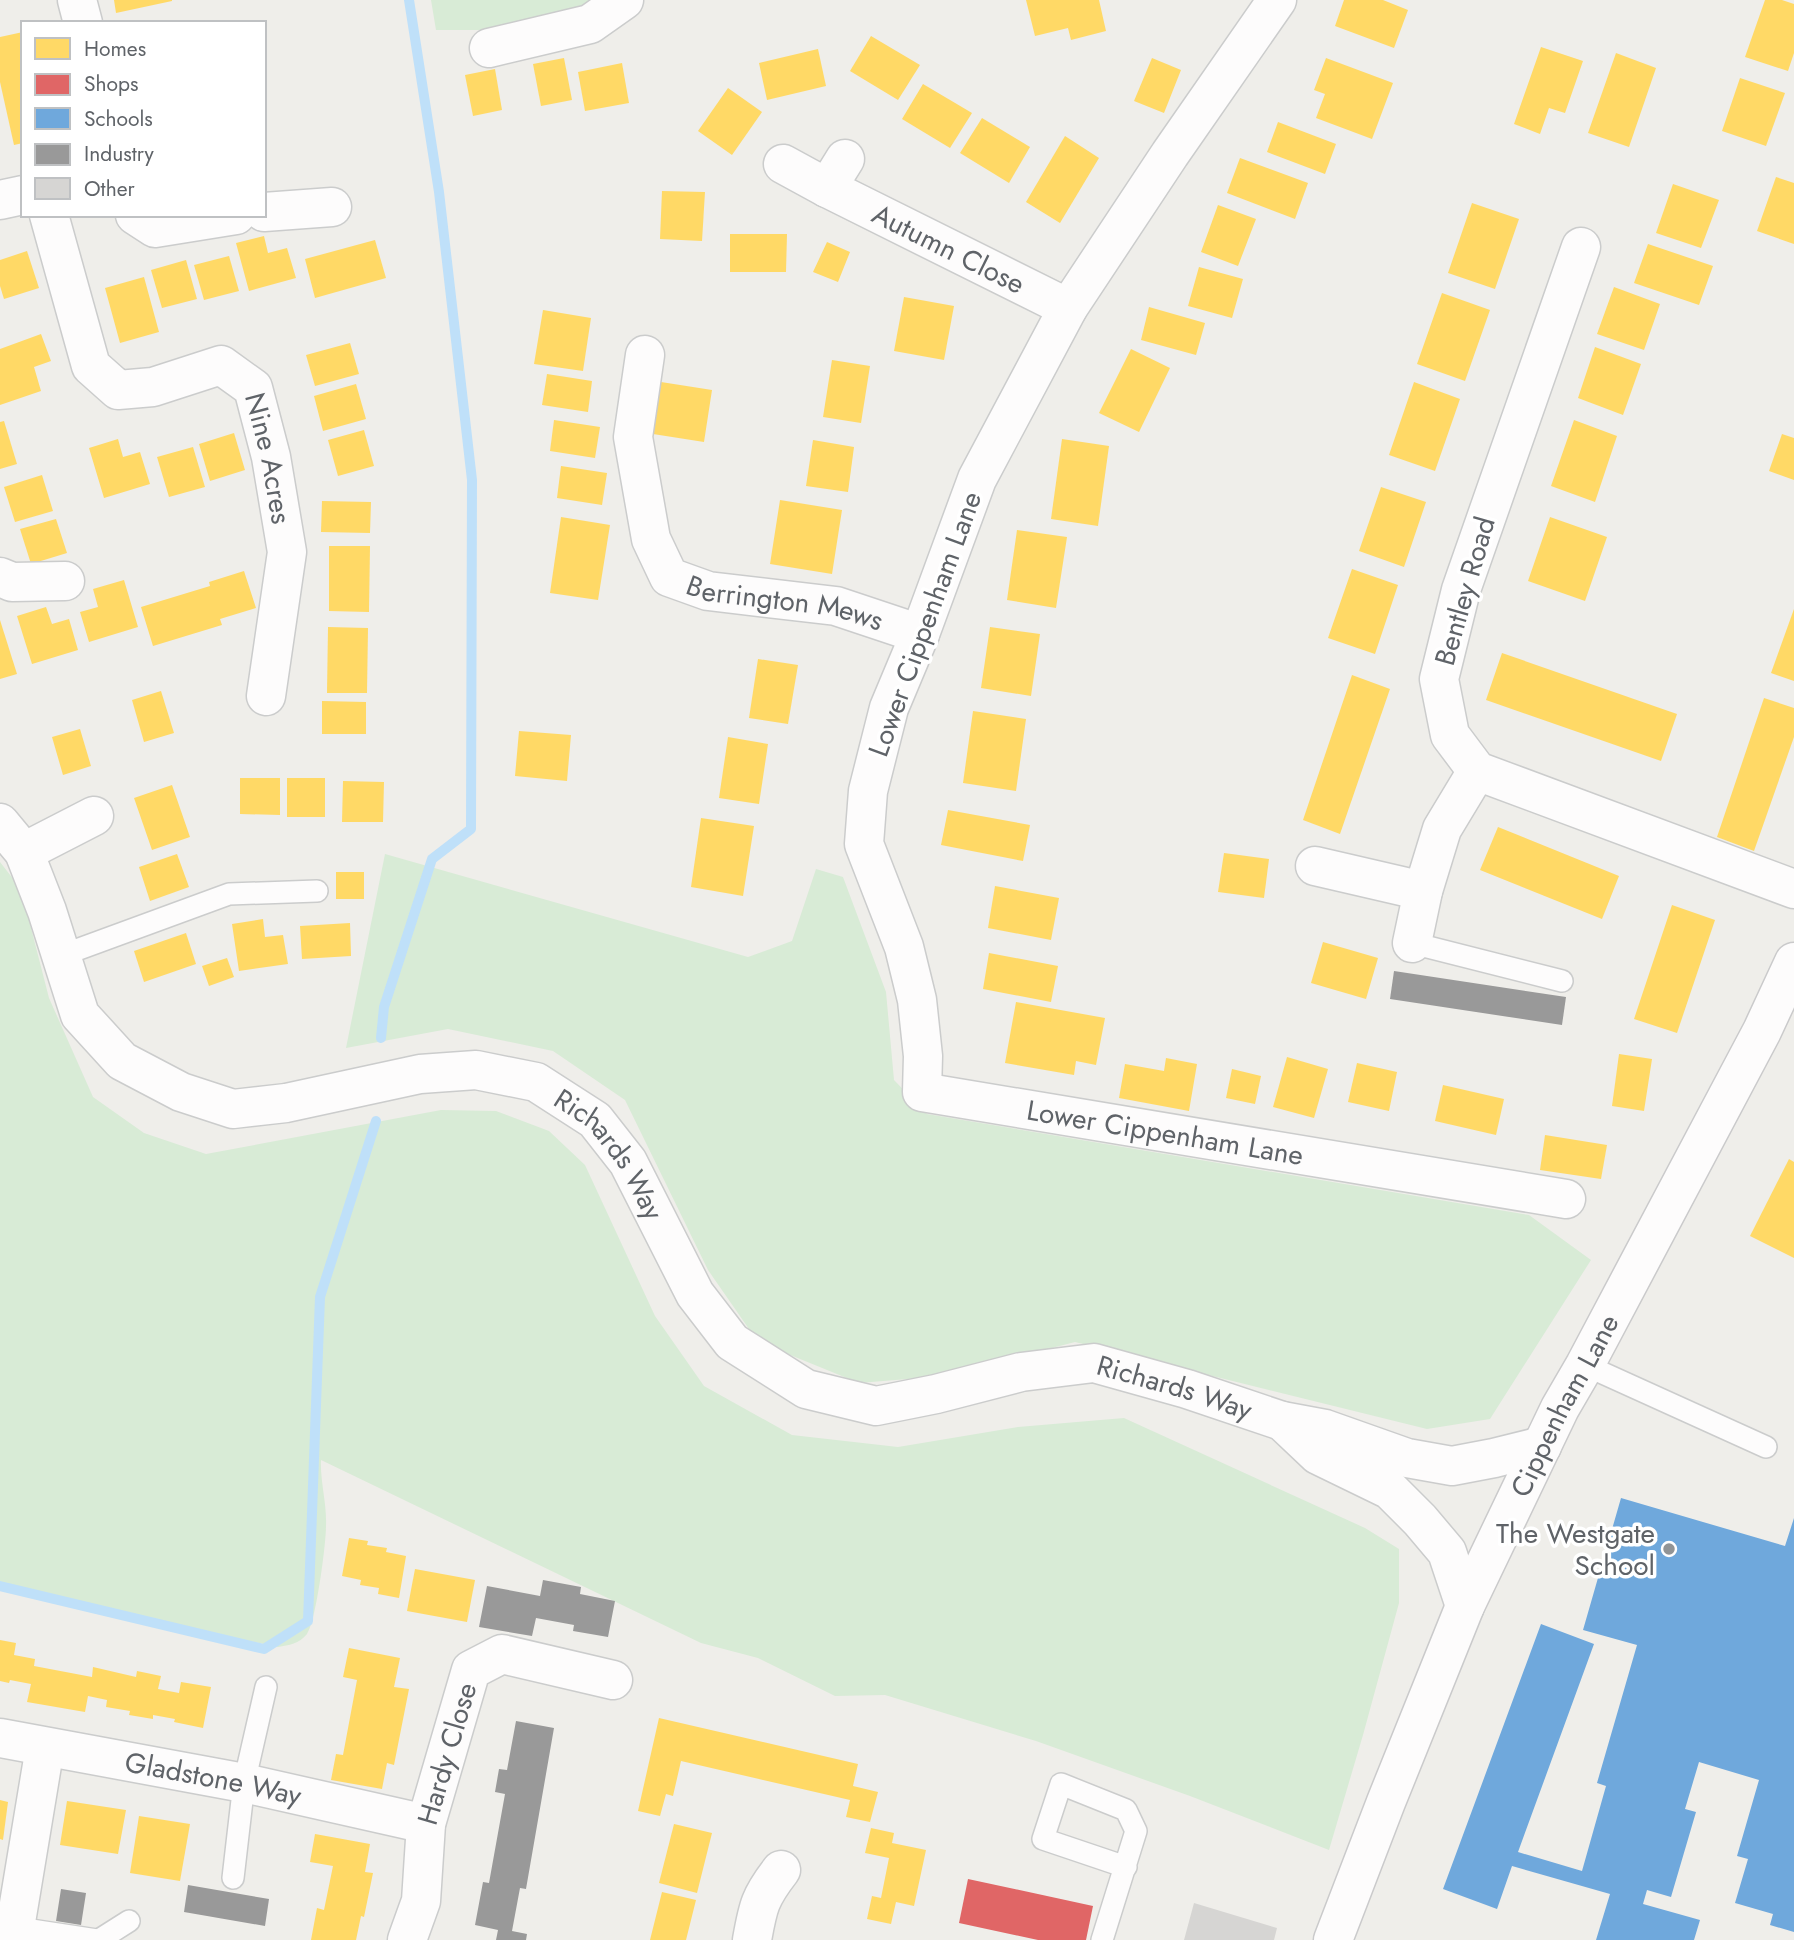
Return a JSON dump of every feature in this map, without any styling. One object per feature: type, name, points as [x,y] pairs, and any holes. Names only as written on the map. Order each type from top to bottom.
[{"type":"street","points":[[78,0],[83,21]]},
{"type":"street","points":[[489,48],[590,24],[624,0]]},
{"type":"street","name":"Lower Cippenham Lane","points":[[1277,0],[1170,154],[1068,309],[977,479],[920,634],[889,708],[868,791],[864,844],[904,947],[917,1000],[923,1056],[922,1092],[1566,1199]]},
{"type":"street","name":"Autumn Close","points":[[783,164],[836,173],[1068,309]]},
{"type":"street","points":[[0,200],[21,195]]},
{"type":"street","points":[[266,212],[332,207]]},
{"type":"street","name":"Nine Acres","points":[[50,217],[91,366],[118,390],[153,387],[221,365],[253,388],[271,457],[287,552],[266,696]]},
{"type":"street","points":[[138,217],[155,228],[224,217]]},
{"type":"street","name":"Bentley Road","points":[[1477,771],[1450,735],[1439,679],[1461,590],[1581,247]]},
{"type":"street","name":"Berrington Mews","points":[[645,355],[633,437],[651,539],[668,577],[708,591],[836,606],[920,634]]},
{"type":"street","points":[[0,577],[12,582],[65,581]]},
{"type":"street","points":[[1412,943],[1423,891],[1442,829],[1477,771],[1794,889]]},
{"type":"street","points":[[24,852],[94,816]]},
{"type":"street","name":"Richards Way","points":[[0,823],[24,852],[47,911],[80,1015],[122,1061],[181,1093],[233,1109],[286,1103],[419,1074],[476,1070],[536,1082],[595,1120],[628,1162],[695,1294],[732,1342],[806,1389],[876,1406],[1021,1372],[1094,1363],[1187,1389],[1282,1421],[1325,1429],[1407,1458],[1452,1466],[1542,1446]]},
{"type":"street","points":[[1315,866],[1423,891]]},
{"type":"street","name":"Cippenham Lane","points":[[1333,1940],[1465,1606],[1560,1408],[1762,1031],[1794,962]]},
{"type":"street","name":"Richards Way","points":[[1282,1421],[1318,1455],[1390,1490],[1420,1520],[1447,1552],[1465,1606]]},
{"type":"street","name":"Hardy Close","points":[[407,1940],[421,1901],[426,1824],[471,1671],[502,1654],[613,1680]]},
{"type":"street","name":"Gladstone Way","points":[[0,1738],[244,1783],[426,1824]]},
{"type":"street","points":[[9,1931],[45,1747]]},
{"type":"street","points":[[752,1940],[757,1907],[781,1870]]},
{"type":"lane","points":[[60,956],[229,894],[317,891]]},
{"type":"lane","points":[[1412,943],[1562,981]]},
{"type":"lane","points":[[1585,1365],[1766,1447]]},
{"type":"lane","points":[[233,1878],[244,1783],[266,1687]]},
{"type":"lane","points":[[1102,1940],[1126,1867],[1136,1831],[1126,1810],[1061,1784],[1043,1839],[1126,1867]]},
{"type":"lane","points":[[9,1931],[98,1940],[129,1921]]},
{"type":"green space","points":[[431,0],[598,0],[588,8],[490,30],[436,30]]},
{"type":"green space","points":[[385,854],[748,957],[792,941],[816,869],[843,877],[886,992],[894,1080],[927,1114],[1529,1215],[1591,1260],[1490,1419],[1427,1429],[1075,1342],[944,1376],[859,1383],[758,1342],[708,1270],[625,1100],[553,1051],[448,1029],[346,1048]]},
{"type":"green space","points":[[0,862],[21,889],[49,998],[93,1097],[144,1133],[206,1154],[441,1110],[496,1111],[549,1131],[585,1165],[655,1316],[704,1386],[792,1435],[898,1447],[1018,1427],[1124,1418],[1365,1528],[1399,1549],[1399,1603],[1329,1850],[1190,1796],[1036,1741],[885,1695],[835,1696],[758,1658],[701,1643],[321,1460],[326,1526],[320,1582],[307,1634],[294,1644],[278,1647],[0,1589]]},
{"type":"building: Homes","points":[[114,0],[172,0],[172,1],[116,13]]},
{"type":"building: Homes","points":[[1026,0],[1099,0],[1106,31],[1071,40],[1068,28],[1035,36]]},
{"type":"building: Homes","points":[[1344,0],[1383,0],[1408,10],[1394,48],[1335,26]]},
{"type":"building: Homes","points":[[1765,0],[1782,0],[1794,4],[1794,53],[1788,71],[1745,57]]},
{"type":"building: Homes","points":[[21,32],[21,143],[14,145],[0,82],[0,37]]},
{"type":"building: Homes","points":[[871,36],[920,65],[898,100],[850,71]]},
{"type":"building: Homes","points":[[1541,47],[1583,61],[1565,113],[1549,108],[1540,134],[1514,124]]},
{"type":"building: Homes","points":[[818,49],[826,86],[767,100],[759,63]]},
{"type":"building: Homes","points":[[1616,53],[1656,68],[1629,147],[1588,133]]},
{"type":"building: Homes","points":[[564,58],[572,100],[541,106],[533,64]]},
{"type":"building: Homes","points":[[1152,58],[1181,70],[1164,113],[1134,101]]},
{"type":"building: Homes","points":[[1326,58],[1393,83],[1372,139],[1316,118],[1325,94],[1314,90]]},
{"type":"building: Homes","points":[[622,63],[629,103],[585,111],[578,72]]},
{"type":"building: Homes","points":[[495,69],[502,110],[473,116],[465,75]]},
{"type":"building: Homes","points":[[1740,78],[1785,93],[1766,146],[1722,131]]},
{"type":"building: Homes","points":[[923,84],[972,113],[950,148],[902,119]]},
{"type":"building: Homes","points":[[728,88],[762,112],[732,155],[698,131]]},
{"type":"building: Homes","points":[[982,118],[1030,147],[1009,183],[960,153]]},
{"type":"building: Homes","points":[[1278,122],[1336,144],[1325,174],[1267,152]]},
{"type":"building: Homes","points":[[1065,136],[1099,158],[1060,223],[1026,202]]},
{"type":"building: Homes","points":[[1240,158],[1308,183],[1295,219],[1227,193]]},
{"type":"building: Homes","points":[[1776,177],[1794,183],[1794,244],[1757,231]]},
{"type":"building: Homes","points":[[1673,184],[1719,200],[1701,248],[1656,233]]},
{"type":"building: Homes","points":[[662,191],[705,192],[702,241],[660,239]]},
{"type":"building: Homes","points":[[1472,203],[1519,219],[1495,289],[1448,273]]},
{"type":"building: Homes","points":[[1218,205],[1256,219],[1238,266],[1201,252]]},
{"type":"building: Homes","points":[[730,234],[787,234],[786,272],[730,272]]},
{"type":"building: Homes","points":[[264,236],[268,253],[287,248],[296,278],[249,291],[236,243]]},
{"type":"building: Homes","points":[[375,240],[386,278],[315,298],[305,259]]},
{"type":"building: Homes","points":[[827,242],[850,252],[838,282],[813,272]]},
{"type":"building: Homes","points":[[1648,244],[1713,266],[1699,305],[1634,283]]},
{"type":"building: Homes","points":[[27,251],[39,288],[4,299],[0,286],[0,260]]},
{"type":"building: Homes","points":[[229,256],[239,291],[204,300],[194,265]]},
{"type":"building: Homes","points":[[186,260],[197,299],[162,308],[151,270]]},
{"type":"building: Homes","points":[[1199,267],[1243,279],[1232,318],[1188,306]]},
{"type":"building: Homes","points":[[144,277],[159,332],[120,343],[105,288]]},
{"type":"building: Homes","points":[[1614,287],[1660,304],[1644,350],[1597,334]]},
{"type":"building: Homes","points":[[1442,293],[1490,310],[1465,381],[1417,364]]},
{"type":"building: Homes","points":[[904,297],[954,306],[944,360],[894,351]]},
{"type":"building: Homes","points":[[1149,307],[1205,323],[1196,355],[1141,340]]},
{"type":"building: Homes","points":[[543,310],[591,318],[583,371],[534,364]]},
{"type":"building: Homes","points":[[41,334],[51,361],[34,367],[41,391],[0,405],[0,349]]},
{"type":"building: Homes","points":[[350,343],[359,374],[315,386],[306,355]]},
{"type":"building: Homes","points":[[1595,347],[1641,364],[1623,415],[1578,398]]},
{"type":"building: Homes","points":[[1131,349],[1170,368],[1139,432],[1099,413]]},
{"type":"building: Homes","points":[[832,360],[870,366],[861,423],[823,417]]},
{"type":"building: Homes","points":[[547,374],[592,381],[588,412],[542,405]]},
{"type":"building: Homes","points":[[661,382],[712,390],[704,442],[653,434]]},
{"type":"building: Homes","points":[[1414,382],[1460,399],[1435,471],[1389,455]]},
{"type":"building: Homes","points":[[356,384],[366,419],[323,431],[314,396]]},
{"type":"building: Homes","points":[[554,420],[600,427],[595,458],[550,451]]},
{"type":"building: Homes","points":[[1574,420],[1617,436],[1595,502],[1551,486]]},
{"type":"building: Homes","points":[[4,421],[17,464],[0,469],[0,422]]},
{"type":"building: Homes","points":[[364,430],[374,466],[338,476],[328,440]]},
{"type":"building: Homes","points":[[234,433],[245,470],[210,481],[199,444]]},
{"type":"building: Homes","points":[[1782,434],[1794,438],[1794,480],[1769,471]]},
{"type":"building: Homes","points":[[118,439],[123,457],[140,452],[150,484],[104,498],[89,448]]},
{"type":"building: Homes","points":[[1062,439],[1109,446],[1098,526],[1051,519]]},
{"type":"building: Homes","points":[[813,440],[854,447],[848,492],[806,486]]},
{"type":"building: Homes","points":[[193,447],[205,487],[169,497],[157,457]]},
{"type":"building: Homes","points":[[561,466],[607,473],[602,505],[557,498]]},
{"type":"building: Homes","points":[[42,475],[53,511],[15,522],[4,487]]},
{"type":"building: Homes","points":[[1381,487],[1426,502],[1404,567],[1359,551]]},
{"type":"building: Homes","points":[[780,500],[842,510],[832,574],[770,564]]},
{"type":"building: Homes","points":[[322,501],[371,502],[370,533],[321,532]]},
{"type":"building: Homes","points":[[561,517],[610,525],[598,600],[550,593]]},
{"type":"building: Homes","points":[[1550,517],[1607,537],[1585,601],[1528,581]]},
{"type":"building: Homes","points":[[56,519],[67,553],[31,564],[20,529]]},
{"type":"building: Homes","points":[[1017,530],[1067,537],[1056,608],[1007,600]]},
{"type":"building: Homes","points":[[329,546],[370,546],[369,612],[329,611]]},
{"type":"building: Homes","points":[[1352,569],[1398,585],[1375,654],[1328,638]]},
{"type":"building: Homes","points":[[244,571],[256,608],[220,619],[222,625],[153,646],[141,607],[210,586],[209,582]]},
{"type":"building: Homes","points":[[124,580],[138,627],[89,642],[80,612],[98,607],[93,589]]},
{"type":"building: Homes","points":[[46,607],[52,624],[69,619],[78,650],[32,664],[17,616]]},
{"type":"building: Homes","points":[[1794,609],[1794,681],[1771,673]]},
{"type":"building: Homes","points":[[0,620],[17,674],[0,679]]},
{"type":"building: Homes","points":[[328,627],[368,628],[367,693],[327,693]]},
{"type":"building: Homes","points":[[990,627],[1040,634],[1031,696],[981,688]]},
{"type":"building: Homes","points":[[1502,653],[1677,714],[1661,761],[1486,700]]},
{"type":"building: Homes","points":[[758,659],[798,665],[788,724],[749,718]]},
{"type":"building: Homes","points":[[1352,675],[1390,689],[1340,834],[1303,820]]},
{"type":"building: Homes","points":[[161,691],[174,733],[144,742],[132,700]]},
{"type":"building: Homes","points":[[1764,698],[1794,708],[1794,737],[1754,851],[1717,837]]},
{"type":"building: Homes","points":[[322,701],[366,702],[366,734],[322,734]]},
{"type":"building: Homes","points":[[973,711],[1026,719],[1016,791],[963,783]]},
{"type":"building: Homes","points":[[80,729],[91,766],[63,775],[52,737]]},
{"type":"building: Homes","points":[[519,731],[571,735],[567,781],[515,776]]},
{"type":"building: Homes","points":[[728,737],[768,744],[759,804],[719,798]]},
{"type":"building: Homes","points":[[240,778],[280,778],[280,815],[240,814]]},
{"type":"building: Homes","points":[[287,778],[325,778],[325,817],[287,817]]},
{"type":"building: Homes","points":[[343,781],[384,782],[383,822],[342,822]]},
{"type":"building: Homes","points":[[172,785],[190,837],[152,850],[134,798]]},
{"type":"building: Homes","points":[[948,810],[1030,825],[1023,861],[941,845]]},
{"type":"building: Homes","points":[[701,818],[754,826],[743,896],[691,887]]},
{"type":"building: Homes","points":[[1498,827],[1619,876],[1602,919],[1480,870]]},
{"type":"building: Homes","points":[[1224,853],[1269,859],[1264,898],[1218,892]]},
{"type":"building: Homes","points":[[177,854],[189,887],[150,901],[139,867]]},
{"type":"building: Homes","points":[[336,872],[364,872],[364,899],[336,899]]},
{"type":"building: Homes","points":[[995,886],[1059,898],[1051,940],[988,928]]},
{"type":"building: Homes","points":[[1672,905],[1715,920],[1677,1033],[1634,1019]]},
{"type":"building: Homes","points":[[263,919],[265,937],[283,935],[288,964],[239,971],[232,924]]},
{"type":"building: Homes","points":[[350,923],[351,956],[302,959],[300,926]]},
{"type":"building: Homes","points":[[186,933],[196,964],[144,982],[134,951]]},
{"type":"building: Homes","points":[[1323,942],[1378,958],[1366,999],[1311,983]]},
{"type":"building: Homes","points":[[989,953],[1058,966],[1051,1002],[983,989]]},
{"type":"building: Homes","points":[[227,958],[234,977],[209,986],[202,966]]},
{"type":"building: Homes","points":[[1016,1002],[1105,1018],[1096,1065],[1076,1061],[1074,1075],[1005,1063]]},
{"type":"building: Homes","points":[[1619,1054],[1652,1059],[1644,1111],[1612,1106]]},
{"type":"building: Homes","points":[[1287,1057],[1328,1069],[1314,1118],[1273,1107]]},
{"type":"building: Homes","points":[[1166,1058],[1197,1064],[1189,1111],[1119,1098],[1125,1064],[1164,1071]]},
{"type":"building: Homes","points":[[1357,1063],[1397,1072],[1389,1111],[1348,1102]]},
{"type":"building: Homes","points":[[1232,1069],[1261,1076],[1255,1104],[1226,1098]]},
{"type":"building: Homes","points":[[1443,1085],[1504,1099],[1496,1135],[1435,1121]]},
{"type":"building: Homes","points":[[1545,1135],[1607,1145],[1601,1179],[1540,1170]]},
{"type":"building: Homes","points":[[1789,1159],[1794,1162],[1794,1258],[1750,1236]]},
{"type":"building: Homes","points":[[349,1538],[368,1541],[367,1545],[387,1548],[386,1552],[406,1556],[399,1598],[378,1594],[379,1588],[360,1585],[361,1580],[342,1576]]},
{"type":"building: Homes","points":[[415,1569],[475,1580],[467,1622],[407,1611]]},
{"type":"building: Homes","points":[[0,1640],[16,1643],[14,1655],[35,1659],[34,1666],[92,1677],[93,1667],[136,1677],[137,1671],[161,1676],[158,1689],[179,1693],[181,1682],[211,1687],[203,1728],[153,1715],[153,1719],[129,1715],[130,1711],[106,1707],[107,1700],[88,1696],[85,1712],[27,1702],[31,1684],[0,1681]]},
{"type":"building: Homes","points":[[349,1648],[400,1658],[394,1687],[409,1689],[394,1765],[387,1763],[382,1789],[331,1780],[336,1754],[343,1755],[357,1680],[343,1677]]},
{"type":"building: Homes","points":[[659,1718],[858,1764],[853,1786],[878,1792],[870,1822],[846,1817],[850,1800],[681,1761],[673,1796],[666,1794],[660,1816],[638,1811]]},
{"type":"building: Homes","points":[[0,1800],[8,1802],[3,1840],[0,1839]]},
{"type":"building: Homes","points":[[67,1801],[126,1810],[118,1854],[60,1845]]},
{"type":"building: Homes","points":[[139,1816],[190,1824],[180,1881],[130,1873]]},
{"type":"building: Homes","points":[[674,1824],[712,1833],[697,1893],[659,1883]]},
{"type":"building: Homes","points":[[871,1828],[894,1833],[892,1843],[926,1850],[914,1906],[896,1902],[891,1924],[867,1919],[872,1896],[881,1898],[889,1858],[865,1853]]},
{"type":"building: Homes","points":[[315,1834],[370,1844],[365,1872],[373,1873],[356,1940],[311,1940],[317,1908],[324,1910],[333,1866],[310,1862]]},
{"type":"building: Homes","points":[[662,1892],[696,1900],[686,1940],[650,1940]]},
{"type":"building: Shops","points":[[968,1879],[1093,1906],[1086,1940],[1038,1940],[959,1923]]},
{"type":"building: Schools","points":[[1621,1498],[1785,1546],[1794,1518],[1794,1932],[1770,1925],[1773,1914],[1735,1903],[1748,1859],[1737,1856],[1759,1780],[1699,1762],[1685,1809],[1696,1812],[1671,1897],[1647,1890],[1643,1904],[1700,1920],[1694,1940],[1596,1940],[1610,1894],[1512,1866],[1497,1909],[1443,1889],[1541,1624],[1594,1644],[1518,1852],[1582,1871],[1606,1786],[1597,1783],[1637,1645],[1583,1630]]},
{"type":"building: Industry","points":[[1394,971],[1566,997],[1562,1025],[1390,999]]},
{"type":"building: Industry","points":[[543,1580],[581,1587],[580,1594],[615,1601],[608,1637],[573,1631],[574,1625],[536,1618],[532,1636],[479,1627],[487,1586],[540,1596]]},
{"type":"building: Industry","points":[[516,1721],[554,1728],[526,1889],[520,1888],[512,1931],[527,1934],[526,1940],[496,1940],[498,1930],[475,1925],[483,1882],[489,1883],[505,1794],[495,1792],[499,1769],[507,1770]]},
{"type":"building: Industry","points":[[188,1885],[269,1899],[265,1926],[184,1912]]},
{"type":"building: Industry","points":[[61,1889],[86,1893],[81,1925],[56,1921]]},
{"type":"building: Other","points":[[1194,1903],[1277,1928],[1274,1940],[1184,1940]]},
{"type":"waterway","points":[[381,1038],[384,1007],[432,859],[471,829],[472,480],[439,192],[409,0]]},
{"type":"waterway","points":[[0,1586],[264,1649],[308,1621],[320,1297],[376,1121]]},
{"type":"place","name":"The Westgate School","points":[[1669,1549]]}]
